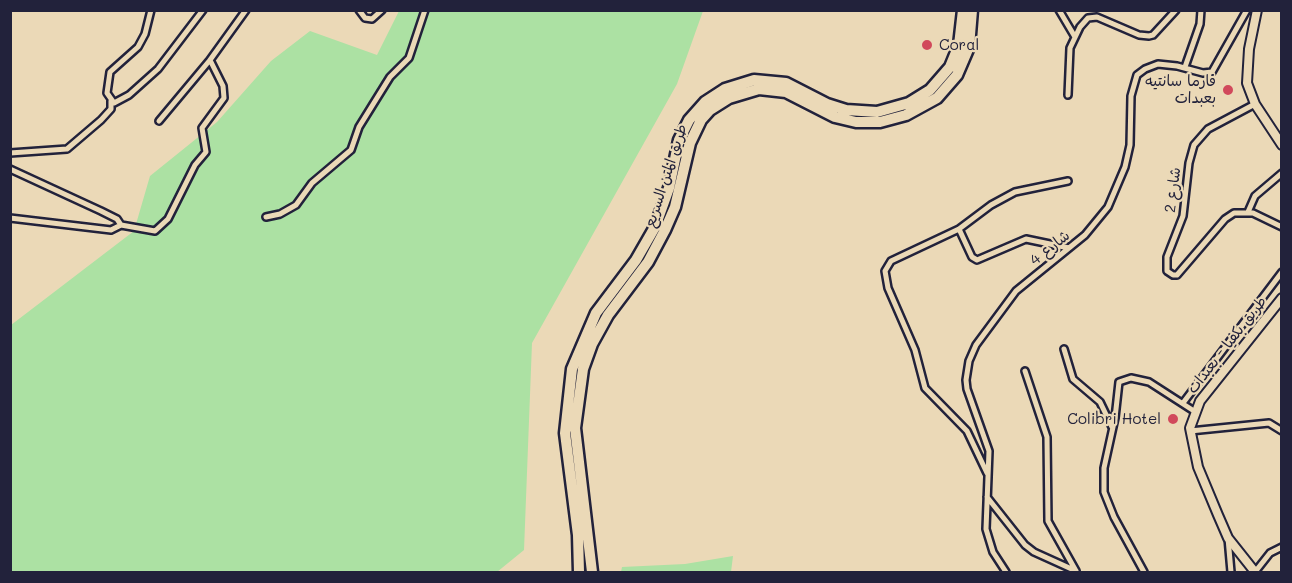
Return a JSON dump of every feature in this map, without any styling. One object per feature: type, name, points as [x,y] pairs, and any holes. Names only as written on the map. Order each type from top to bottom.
[{"type":"highway","name":"طريق المتن السريع","points":[[579,573],[578,535],[566,433],[572,369],[596,314],[636,260],[655,227],[669,188],[679,140],[689,120],[705,102],[724,89],[754,80],[786,83],[826,104],[846,110],[877,112],[909,103],[930,90],[950,67],[959,45],[963,10]]},
{"type":"highway","name":"طريق المتن السريع","points":[[592,573],[575,428],[583,369],[592,344],[608,315],[648,262],[665,230],[675,207],[690,143],[701,120],[710,110],[729,98],[759,89],[786,92],[835,117],[856,122],[880,122],[906,115],[937,98],[957,75],[969,47],[972,10]]},
{"type":"main road","points":[[1257,10],[1246,74],[1255,104],[1281,146]]},
{"type":"main road","name":"طريق بكفيا - بعبدات","points":[[1255,573],[1228,538],[1198,467],[1190,431],[1194,411],[1281,298]]},
{"type":"street","points":[[10,153],[67,149],[101,120],[111,109],[107,86],[110,72],[138,47],[145,34],[151,10]]},
{"type":"street","points":[[111,101],[119,102],[158,69],[203,10]]},
{"type":"street","points":[[159,121],[210,60],[246,10]]},
{"type":"street","points":[[359,10],[366,18],[372,19],[382,10]]},
{"type":"street","points":[[266,217],[280,214],[296,205],[312,183],[351,150],[372,105],[396,70],[409,58],[424,10]]},
{"type":"street","points":[[1059,10],[1074,37]]},
{"type":"street","points":[[1068,95],[1068,61],[1074,37],[1084,21],[1093,16],[1139,35],[1153,35],[1176,10]]},
{"type":"street","name":"شارع 4","points":[[1006,573],[988,539],[985,518],[989,451],[966,380],[969,361],[982,337],[1016,291],[1069,249],[1102,217],[1125,167],[1130,145],[1131,96],[1137,75],[1158,64],[1185,67],[1203,73],[1215,69],[1246,10]]},
{"type":"street","points":[[1185,67],[1202,11]]},
{"type":"street","points":[[10,218],[111,230],[121,225],[155,231],[168,219],[195,165],[206,152],[202,128],[224,98],[223,86],[210,60]]},
{"type":"street","name":"شارع 2","points":[[1248,212],[1234,213],[1227,217],[1178,275],[1167,271],[1167,257],[1183,216],[1188,163],[1194,145],[1208,129],[1255,104]]},
{"type":"street","points":[[10,169],[117,219],[121,225]]},
{"type":"street","points":[[1281,173],[1255,196],[1248,212],[1281,227]]},
{"type":"street","points":[[987,475],[967,431],[925,388],[915,350],[884,275],[891,261],[958,229],[991,205],[1015,192],[1068,181]]},
{"type":"street","points":[[958,229],[972,257],[977,260],[1022,239],[1034,239],[1069,249]]},
{"type":"street","points":[[1183,403],[1281,272]]},
{"type":"street","points":[[1064,349],[1073,379],[1100,402],[1113,428]]},
{"type":"street","points":[[1025,371],[1047,437],[1048,520],[1077,572]]},
{"type":"street","points":[[1144,573],[1114,517],[1104,492],[1104,468],[1113,428],[1118,384],[1122,379],[1136,378],[1149,382],[1194,411]]},
{"type":"street","points":[[1190,431],[1269,423],[1281,431]]},
{"type":"street","points":[[987,497],[1025,545],[1034,552],[1077,572]]},
{"type":"street","points":[[1228,538],[1231,573]]},
{"type":"street","points":[[1255,573],[1270,553],[1281,548],[1281,543]]},
{"type":"green space","points":[[399,11],[703,11],[677,84],[532,343],[524,550],[497,572],[11,572],[11,325],[134,231],[150,176],[217,122],[271,61],[310,31],[377,55]]},
{"type":"green space","points":[[733,556],[731,572],[621,572],[622,567],[685,564]]},
{"type":"place","name":"Coral","points":[[927,45]]},
{"type":"place","name":"فارما سانتيه بعبدات","points":[[1228,90]]},
{"type":"place","name":"Colibri Hotel","points":[[1173,419]]}]
